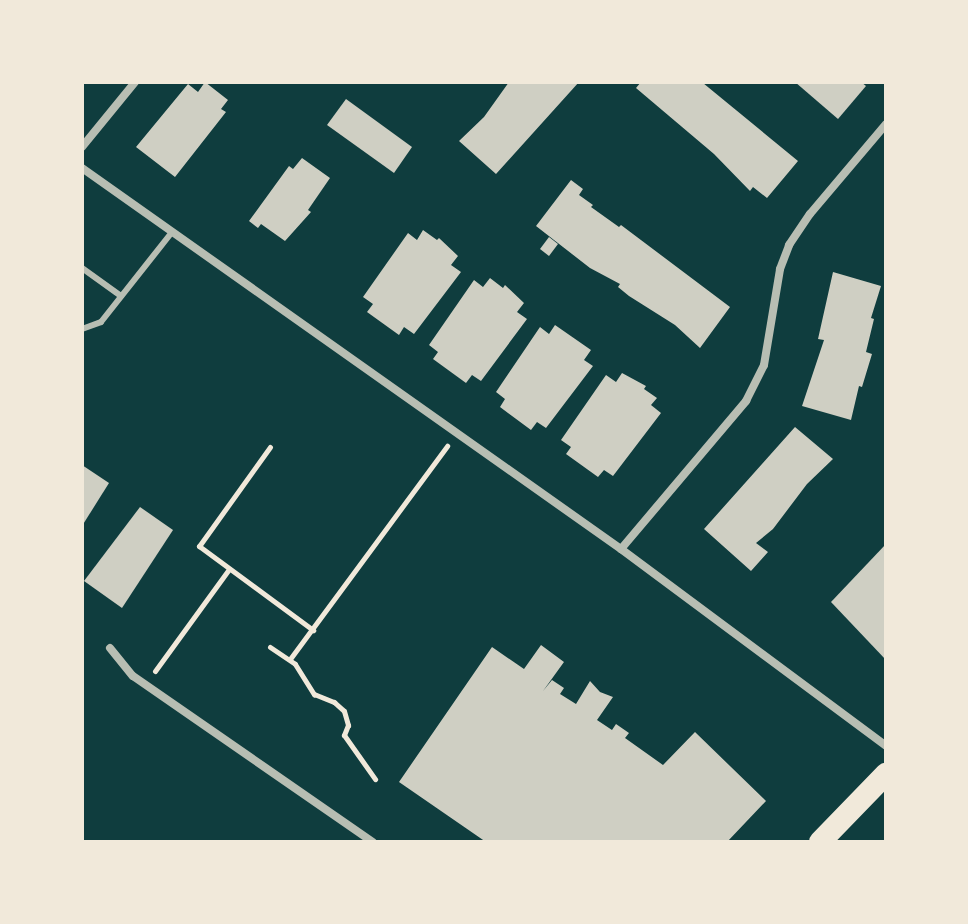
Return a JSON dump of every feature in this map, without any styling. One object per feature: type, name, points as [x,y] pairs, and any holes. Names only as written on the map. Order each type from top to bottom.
[{"type":"highway","points":[[820,842],[886,774]]},
{"type":"street","points":[[82,147],[135,82]]},
{"type":"street","points":[[621,549],[746,401],[764,365],[780,269],[789,245],[810,214],[886,124]]},
{"type":"street","points":[[82,168],[621,549],[886,746]]},
{"type":"street","points":[[110,648],[125,670],[145,685],[373,842]]},
{"type":"lane","points":[[82,329],[101,322],[172,232]]},
{"type":"lane","points":[[82,268],[121,296]]},
{"type":"path","points":[[290,659],[457,433]]},
{"type":"path","points":[[270,447],[199,546],[313,630]]},
{"type":"path","points":[[145,685],[229,569]]},
{"type":"path","points":[[270,647],[290,659],[314,694],[334,702],[344,711],[348,725],[344,735],[375,779]]},
{"type":"building","points":[[205,82],[228,100],[221,109],[226,112],[175,177],[136,147],[188,84],[198,92]]},
{"type":"building","points":[[509,82],[579,82],[496,174],[459,141],[484,117]]},
{"type":"building","points":[[641,82],[703,83],[798,161],[767,198],[753,187],[750,191],[714,154],[636,88]]},
{"type":"building","points":[[795,82],[861,82],[866,86],[838,119]]},
{"type":"building","points":[[346,99],[412,147],[394,173],[327,125]]},
{"type":"building","points":[[302,158],[330,178],[308,210],[311,212],[285,241],[261,224],[258,228],[249,221],[289,166],[293,169]]},
{"type":"building","points":[[571,180],[583,189],[579,195],[593,205],[591,207],[619,227],[621,225],[730,307],[700,348],[675,325],[629,296],[618,287],[620,284],[590,268],[536,226]]},
{"type":"building","points":[[423,230],[437,240],[439,238],[458,256],[451,265],[461,272],[414,334],[404,327],[399,335],[367,312],[373,304],[363,297],[408,233],[417,240]]},
{"type":"building","points":[[549,237],[558,244],[549,256],[540,249]]},
{"type":"building","points":[[833,272],[881,286],[871,318],[874,319],[866,352],[872,354],[862,387],[859,386],[851,420],[802,406],[824,340],[818,339]]},
{"type":"building","points":[[490,278],[503,288],[505,285],[524,303],[517,312],[527,319],[481,381],[472,375],[466,383],[433,359],[438,352],[429,345],[474,280],[483,287]]},
{"type":"building","points":[[555,325],[591,350],[584,360],[593,366],[546,428],[537,422],[531,430],[500,407],[505,399],[496,392],[540,327],[549,334]]},
{"type":"building","points":[[622,373],[646,386],[644,389],[657,398],[651,405],[661,413],[613,476],[604,470],[598,477],[566,454],[571,447],[561,440],[606,375],[616,382]]},
{"type":"building","points":[[795,427],[833,459],[807,484],[773,529],[756,543],[768,552],[751,571],[704,529]]},
{"type":"building","points":[[82,465],[109,483],[82,526]]},
{"type":"building","points":[[140,507],[173,530],[122,608],[84,581]]},
{"type":"building","points":[[886,544],[886,660],[831,602]]},
{"type":"building","points":[[541,645],[564,662],[543,691],[552,680],[564,688],[560,694],[576,704],[590,681],[600,692],[613,697],[597,720],[612,730],[616,724],[629,733],[625,738],[663,765],[695,732],[766,801],[727,842],[486,842],[399,782],[492,647],[524,669]]}]
